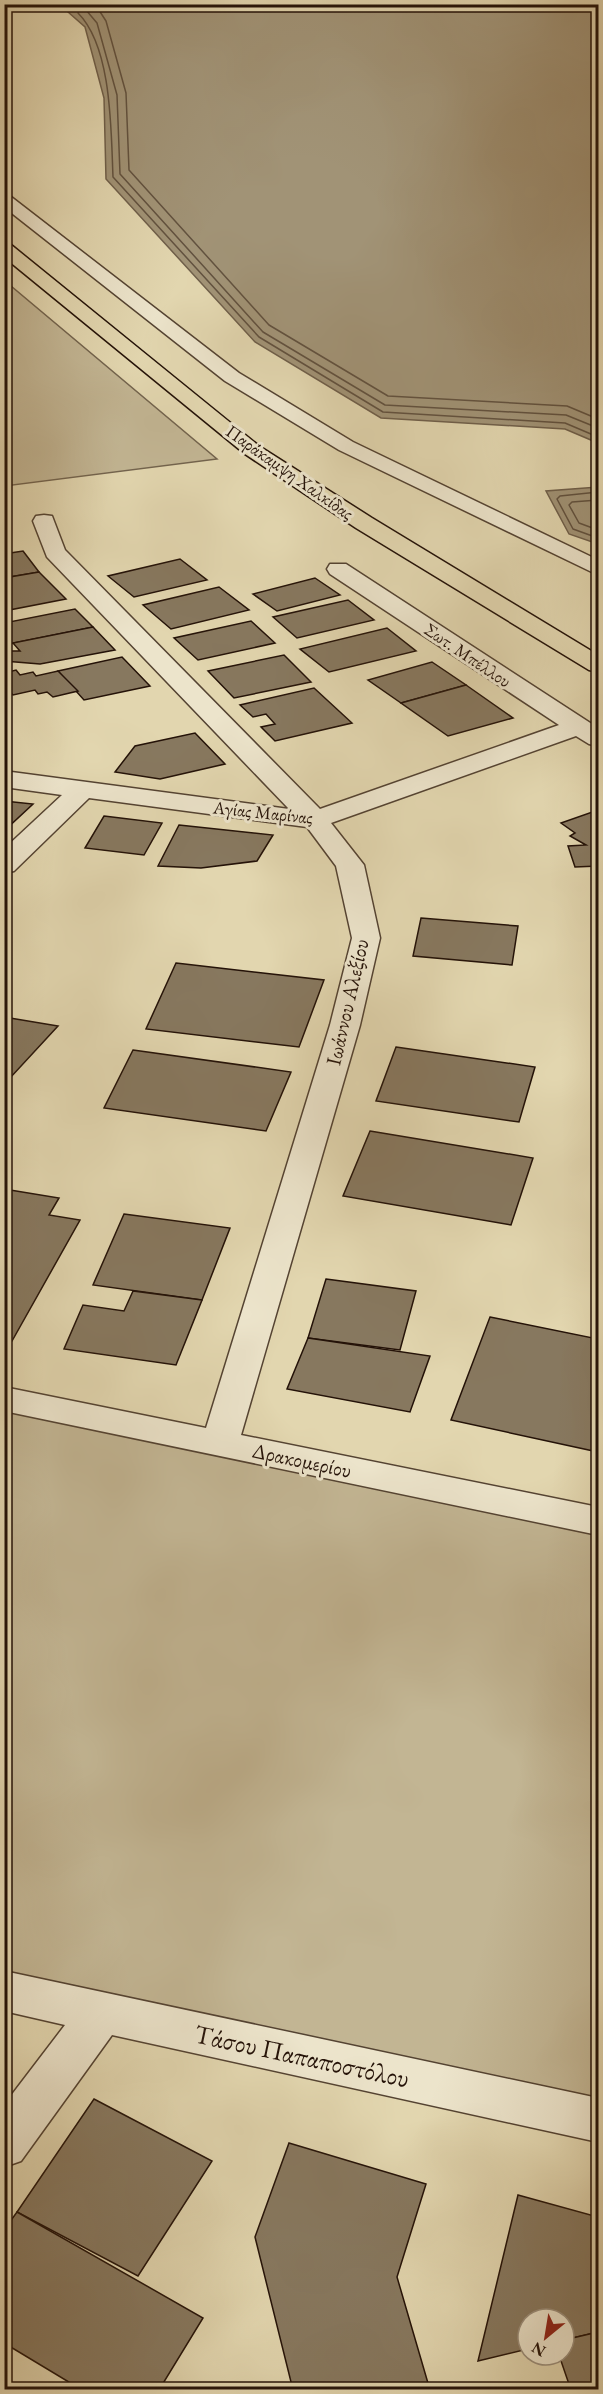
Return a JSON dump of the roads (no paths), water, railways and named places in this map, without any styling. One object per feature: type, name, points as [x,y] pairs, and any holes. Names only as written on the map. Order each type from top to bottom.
[{"type":"main road","name":"Παράκαμψη Χαλκίδας","points":[[4,248],[252,450],[374,530],[598,665]]},
{"type":"street","points":[[4,199],[232,377],[346,446],[598,568]]},
{"type":"street","name":"Ιωάννου Αλεξίου","points":[[44,521],[55,552],[315,820],[350,865],[366,938],[345,1026],[220,1443]]},
{"type":"street","name":"Σωτ. Μπέλλου","points":[[338,569],[527,695],[589,733]]},
{"type":"street","name":"Αγίας Μαρίνας","points":[[4,779],[315,820],[589,733]]},
{"type":"street","points":[[4,865],[82,790]]},
{"type":"street","name":"Δρακομερίου","points":[[4,1400],[598,1521]]},
{"type":"street","name":"Τάσου Παπαποστόλου","points":[[4,1992],[598,2120]]},
{"type":"street","points":[[4,2145],[102,2012]]},
{"type":"water","points":[[75,4],[598,5],[598,443],[565,429],[381,418],[255,342],[106,179],[104,98],[85,27],[68,12]]},
{"type":"water","points":[[598,487],[598,544],[569,534],[546,491]]}]
